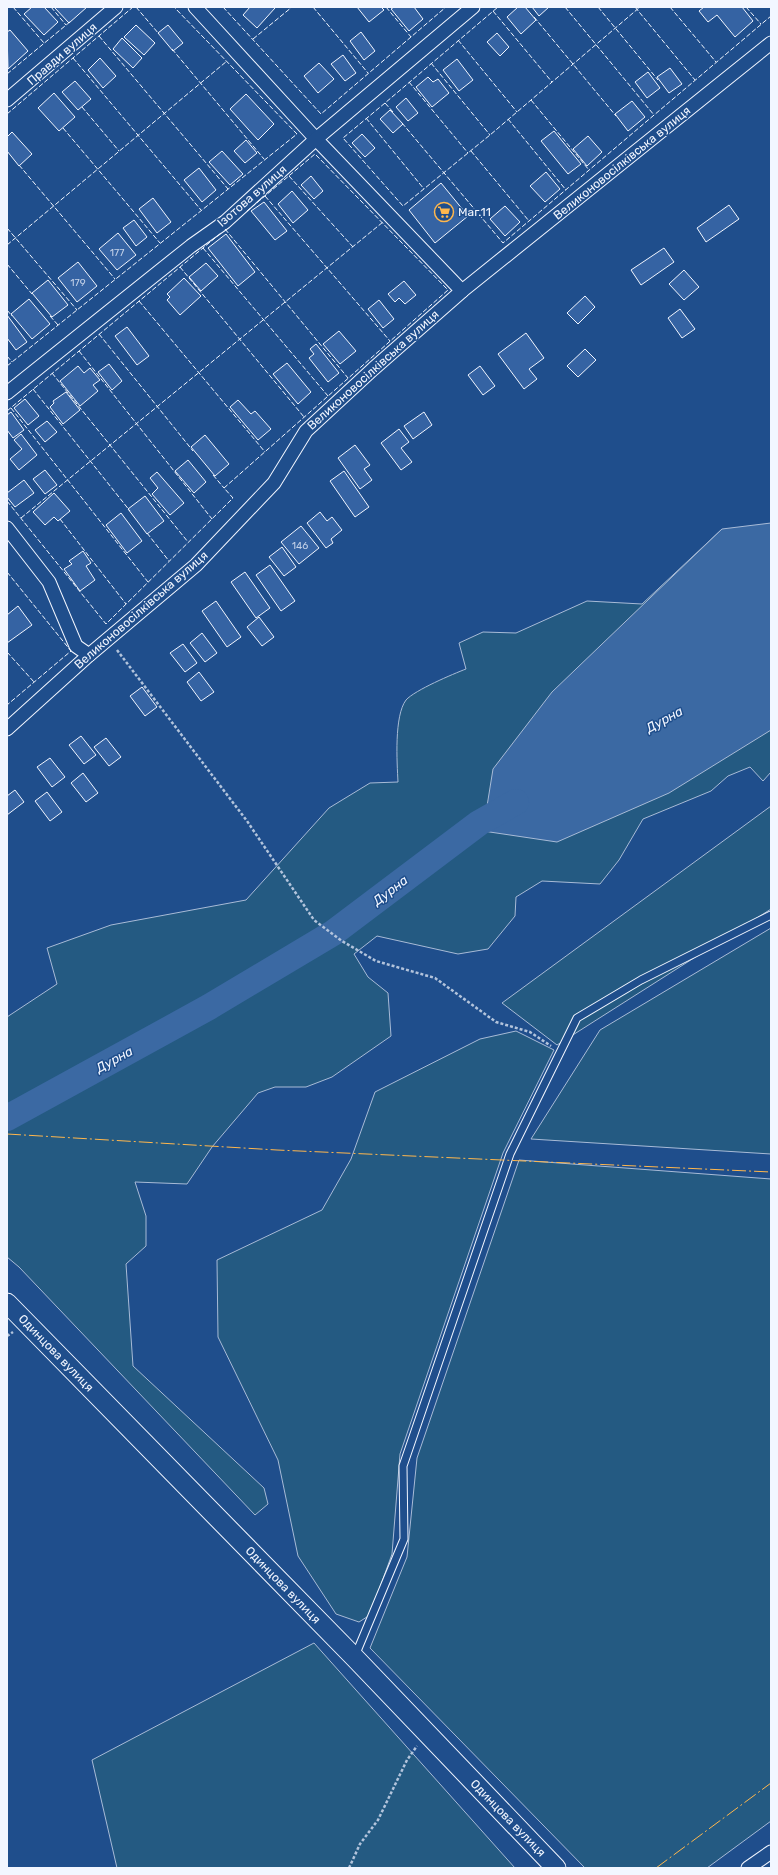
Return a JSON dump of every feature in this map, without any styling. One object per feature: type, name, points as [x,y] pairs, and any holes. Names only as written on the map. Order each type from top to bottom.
[{"type":"main road","name":"Одинцова вулиця","points":[[7,1303],[355,1658],[556,1868]]},
{"type":"street","name":"Правди вулиця","points":[[7,100],[116,7]]},
{"type":"street","points":[[195,7],[316,139],[462,291]]},
{"type":"street","name":"Ізотова вулиця","points":[[7,393],[191,246],[225,222],[316,139],[473,7]]},
{"type":"street","name":"Великоновосілківська вулиця","points":[[7,730],[89,655],[196,566],[274,483],[306,431],[462,291],[771,43]]},
{"type":"street","points":[[7,528],[49,582],[76,646],[89,655]]},
{"type":"street","points":[[748,1868],[771,1852]]},
{"type":"lane","points":[[355,1658],[404,1538],[403,1466],[510,1154],[577,1018],[641,980],[771,916]]},
{"type":"path","points":[[108,639],[247,821],[314,920],[342,941],[376,961],[435,978],[496,1022],[530,1032],[560,1051]]},
{"type":"path","points":[[349,1868],[360,1844],[378,1820],[407,1760],[426,1732]]},
{"type":"shaded area","points":[[722,529],[771,722],[771,772],[763,781],[750,767],[728,776],[711,791],[643,819],[619,860],[600,884],[542,881],[516,897],[515,916],[488,949],[458,954],[377,936],[354,954],[368,977],[388,993],[391,1036],[332,1077],[306,1087],[275,1087],[258,1093],[212,1147],[187,1184],[135,1182],[146,1216],[146,1246],[126,1264],[133,1366],[264,1488],[268,1504],[255,1515],[19,1267],[7,1257],[7,1017],[57,984],[47,948],[111,925],[246,900],[329,808],[370,783],[398,782],[397,740],[402,707],[406,700],[417,692],[466,669],[459,643],[483,632],[516,633],[587,601],[642,604]]},
{"type":"shaded area","points":[[771,806],[771,909],[557,1045],[502,1003]]},
{"type":"shaded area","points":[[771,928],[771,1154],[531,1139],[600,1030]]},
{"type":"shaded area","points":[[516,1031],[554,1050],[503,1153],[400,1454],[392,1554],[370,1615],[359,1622],[336,1614],[298,1556],[278,1460],[218,1337],[217,1260],[322,1210],[351,1159],[375,1092],[480,1039]]},
{"type":"shaded area","points":[[519,1160],[771,1179],[771,1821],[707,1868],[585,1868],[370,1648],[407,1557],[417,1458]]},
{"type":"shaded area","points":[[314,1643],[515,1868],[117,1868],[92,1760]]},
{"type":"water","points":[[771,523],[771,730],[669,793],[557,842],[483,831],[493,769],[552,692],[722,529]]},
{"type":"building","points":[[32,7],[44,7],[58,22],[44,35],[24,14]]},
{"type":"building","points":[[54,7],[87,7],[69,23]]},
{"type":"building","points":[[250,7],[275,8],[257,28],[243,15]]},
{"type":"building","points":[[357,7],[381,7],[384,10],[369,22]]},
{"type":"building","points":[[394,7],[414,7],[423,19],[409,31],[391,9]]},
{"type":"building","points":[[518,7],[525,7],[536,20],[521,34],[507,17]]},
{"type":"building","points":[[532,7],[549,7],[539,16]]},
{"type":"building","points":[[704,7],[742,7],[753,21],[735,37],[717,15],[708,22],[699,11]]},
{"type":"building","points":[[136,25],[155,43],[144,55],[124,37]]},
{"type":"building","points":[[168,25],[183,43],[173,51],[158,33]]},
{"type":"building","points":[[10,30],[28,51],[8,69],[7,32]]},
{"type":"building","points":[[361,32],[375,51],[364,60],[350,41]]},
{"type":"building","points":[[497,33],[509,47],[500,56],[487,42]]},
{"type":"building","points":[[122,38],[142,58],[133,68],[113,49]]},
{"type":"building","points":[[343,55],[356,73],[345,81],[331,64]]},
{"type":"building","points":[[100,58],[116,76],[103,88],[88,70]]},
{"type":"building","points":[[457,59],[473,80],[459,91],[443,70]]},
{"type":"building","points":[[319,63],[334,79],[318,93],[304,76]]},
{"type":"building","points":[[670,68],[682,84],[669,93],[657,77]]},
{"type":"building","points":[[648,72],[660,88],[647,98],[635,82]]},
{"type":"building","points":[[428,77],[433,82],[438,79],[449,93],[432,107],[416,87]]},
{"type":"building","points":[[75,81],[91,99],[78,110],[62,92]]},
{"type":"building","points":[[54,93],[75,117],[59,131],[38,108]]},
{"type":"building","points":[[246,94],[274,124],[258,140],[230,109]]},
{"type":"building","points":[[406,98],[418,113],[408,121],[396,107]]},
{"type":"building","points":[[632,101],[645,117],[628,131],[615,114]]},
{"type":"building","points":[[390,110],[403,124],[393,133],[380,119]]},
{"type":"building","points":[[554,131],[581,164],[568,174],[541,141]]},
{"type":"building","points":[[12,132],[32,154],[19,166],[7,151],[7,137]]},
{"type":"building","points":[[362,134],[375,148],[365,157],[352,143]]},
{"type":"building","points":[[588,136],[602,152],[587,166],[573,149]]},
{"type":"building","points":[[246,140],[257,153],[245,163],[234,151]]},
{"type":"building","points":[[222,151],[243,174],[230,185],[209,162]]},
{"type":"building","points":[[199,168],[216,190],[202,202],[184,180]]},
{"type":"building","points":[[546,172],[560,189],[545,202],[530,186]]},
{"type":"building","points":[[311,176],[323,191],[314,199],[301,185]]},
{"type":"building","points":[[441,183],[468,216],[435,243],[409,210]]},
{"type":"building","points":[[292,191],[308,210],[293,223],[278,204]]},
{"type":"building","points":[[153,198],[171,222],[157,233],[139,209]]},
{"type":"building","points":[[264,202],[287,231],[275,240],[251,211]]},
{"type":"building","points":[[729,205],[739,219],[706,242],[697,228]]},
{"type":"building","points":[[505,206],[520,222],[505,236],[490,219]]},
{"type":"building","points":[[134,220],[147,237],[136,246],[123,228]]},
{"type":"building","points":[[118,233],[136,255],[117,270],[99,249]]},
{"type":"building","points":[[226,234],[255,272],[238,286],[208,248]]},
{"type":"building","points":[[664,248],[674,262],[641,285],[631,270]]},
{"type":"building","points":[[78,262],[97,286],[77,302],[58,278]]},
{"type":"building","points":[[206,263],[218,276],[201,291],[189,277]]},
{"type":"building","points":[[684,270],[699,287],[684,300],[669,284]]},
{"type":"building","points":[[184,278],[201,296],[180,315],[167,300],[170,297],[167,294]]},
{"type":"building","points":[[48,280],[68,305],[52,317],[32,293]]},
{"type":"building","points":[[404,281],[416,295],[405,304],[399,298],[395,302],[388,294]]},
{"type":"building","points":[[585,296],[595,307],[578,324],[567,313]]},
{"type":"building","points":[[29,299],[50,324],[32,339],[11,314]]},
{"type":"building","points":[[379,300],[394,319],[383,328],[368,309]]},
{"type":"building","points":[[680,309],[695,329],[682,338],[668,318]]},
{"type":"building","points":[[7,315],[27,342],[16,350],[7,338]]},
{"type":"building","points":[[127,327],[149,356],[137,365],[115,336]]},
{"type":"building","points":[[339,331],[356,351],[340,364],[323,344]]},
{"type":"building","points":[[526,333],[544,358],[529,369],[537,379],[524,389],[498,354]]},
{"type":"building","points":[[316,344],[339,373],[328,382],[309,358],[314,354],[310,349]]},
{"type":"building","points":[[585,349],[596,360],[578,377],[567,366]]},
{"type":"building","points":[[287,363],[311,392],[298,404],[273,374]]},
{"type":"building","points":[[109,364],[122,381],[112,390],[98,372]]},
{"type":"building","points":[[78,366],[84,373],[90,368],[100,380],[93,385],[98,391],[80,406],[60,381]]},
{"type":"building","points":[[480,366],[495,386],[483,395],[468,375]]},
{"type":"building","points":[[66,392],[80,410],[63,424],[50,407],[54,403],[53,401]]},
{"type":"building","points":[[25,399],[39,416],[28,425],[14,408]]},
{"type":"building","points":[[238,400],[251,414],[255,411],[271,429],[258,440],[230,407]]},
{"type":"building","points":[[11,412],[24,430],[13,438],[7,430],[7,415]]},
{"type":"building","points":[[424,412],[432,425],[413,439],[404,426]]},
{"type":"building","points":[[47,421],[57,432],[45,442],[35,430]]},
{"type":"building","points":[[399,429],[409,442],[401,448],[412,462],[401,470],[381,443]]},
{"type":"building","points":[[21,434],[37,455],[19,470],[10,459],[22,449],[14,440]]},
{"type":"building","points":[[205,435],[229,464],[215,476],[191,447]]},
{"type":"building","points":[[355,445],[370,465],[364,469],[372,480],[360,489],[338,458]]},
{"type":"building","points":[[188,460],[206,482],[194,493],[175,471]]},
{"type":"building","points":[[45,470],[57,485],[45,494],[33,479]]},
{"type":"building","points":[[344,471],[369,507],[355,517],[330,481]]},
{"type":"building","points":[[157,472],[184,503],[170,515],[152,494],[158,488],[150,478]]},
{"type":"building","points":[[24,480],[34,493],[15,507],[7,497],[7,493]]},
{"type":"building","points":[[54,493],[70,511],[58,521],[54,517],[45,525],[33,512]]},
{"type":"building","points":[[145,496],[164,521],[147,534],[128,509]]},
{"type":"building","points":[[320,512],[327,521],[332,517],[342,530],[331,539],[333,543],[326,548],[307,523]]},
{"type":"building","points":[[121,513],[142,541],[127,553],[106,525]]},
{"type":"building","points":[[301,526],[319,548],[299,564],[281,542]]},
{"type":"building","points":[[282,547],[296,567],[284,576],[269,557]]},
{"type":"building","points":[[83,551],[91,563],[86,566],[95,580],[80,591],[64,569],[72,564],[69,561]]},
{"type":"building","points":[[270,565],[295,601],[281,611],[256,575]]},
{"type":"building","points":[[245,572],[270,608],[256,618],[231,582]]},
{"type":"building","points":[[216,601],[241,637],[227,647],[202,611]]},
{"type":"building","points":[[18,606],[32,625],[7,643],[7,615]]},
{"type":"building","points":[[259,617],[274,637],[262,646],[247,627]]},
{"type":"building","points":[[202,633],[217,653],[205,662],[190,643]]},
{"type":"building","points":[[183,644],[197,663],[185,672],[170,653]]},
{"type":"building","points":[[199,672],[214,692],[201,701],[187,682]]},
{"type":"building","points":[[142,687],[157,707],[145,716],[130,696]]},
{"type":"building","points":[[81,736],[96,755],[84,764],[69,745]]},
{"type":"building","points":[[106,738],[121,757],[109,766],[94,747]]},
{"type":"building","points":[[50,758],[65,777],[52,787],[37,767]]},
{"type":"building","points":[[83,773],[98,793],[86,802],[71,783]]},
{"type":"building","points":[[15,790],[24,802],[7,815],[7,796]]},
{"type":"building","points":[[47,792],[62,812],[50,821],[35,801]]},
{"type":"waterway","name":"Дурна","points":[[7,1118],[209,1007],[333,933],[479,823],[516,802]]},
{"type":"fence","points":[[13,7],[44,43]]},
{"type":"fence","points":[[51,7],[66,25]]},
{"type":"fence","points":[[7,114],[133,7]]},
{"type":"fence","points":[[136,7],[159,34]]},
{"type":"fence","points":[[7,366],[297,134],[174,7]]},
{"type":"fence","points":[[223,7],[321,114],[446,7]]},
{"type":"fence","points":[[253,39],[292,7]]},
{"type":"fence","points":[[313,7],[368,73]]},
{"type":"fence","points":[[386,7],[411,37]]},
{"type":"fence","points":[[393,112],[385,103],[498,7]]},
{"type":"fence","points":[[565,7],[654,115]]},
{"type":"fence","points":[[598,7],[658,80]]},
{"type":"fence","points":[[635,7],[695,80]]},
{"type":"fence","points":[[385,103],[343,138],[403,206],[490,135],[640,7]]},
{"type":"fence","points":[[670,7],[716,62]]},
{"type":"fence","points":[[746,7],[761,24]]},
{"type":"fence","points":[[493,11],[552,82]]},
{"type":"fence","points":[[402,123],[503,243],[771,16]]},
{"type":"fence","points":[[534,17],[616,116]]},
{"type":"fence","points":[[7,74],[71,21]]},
{"type":"fence","points":[[99,36],[228,189]]},
{"type":"fence","points":[[458,40],[517,112]]},
{"type":"fence","points":[[172,49],[264,159]]},
{"type":"fence","points":[[73,58],[201,210]]},
{"type":"fence","points":[[7,245],[227,61]]},
{"type":"fence","points":[[431,63],[490,135]]},
{"type":"fence","points":[[409,82],[468,153]]},
{"type":"fence","points":[[531,100],[589,170]]},
{"type":"fence","points":[[82,107],[119,151]]},
{"type":"fence","points":[[366,118],[424,189]]},
{"type":"fence","points":[[508,119],[566,190]]},
{"type":"fence","points":[[63,128],[160,243]]},
{"type":"fence","points":[[471,151],[529,221]]},
{"type":"fence","points":[[7,501],[106,624],[233,498],[224,488],[448,290],[315,154],[247,211]]},
{"type":"fence","points":[[19,165],[115,279]]},
{"type":"fence","points":[[289,176],[353,247]]},
{"type":"fence","points":[[265,196],[390,341]]},
{"type":"fence","points":[[21,518],[383,222]]},
{"type":"fence","points":[[7,228],[77,310]]},
{"type":"fence","points":[[225,229],[348,378]]},
{"type":"fence","points":[[7,411],[221,233]]},
{"type":"fence","points":[[203,248],[328,396]]},
{"type":"fence","points":[[7,264],[32,294]]},
{"type":"fence","points":[[180,267],[304,417]]},
{"type":"fence","points":[[139,301],[265,452]]},
{"type":"fence","points":[[7,310],[12,316]]},
{"type":"fence","points":[[50,316],[58,325]]},
{"type":"fence","points":[[99,334],[193,451]]},
{"type":"fence","points":[[79,351],[212,519]]},
{"type":"fence","points":[[7,356],[12,362]]},
{"type":"fence","points":[[52,373],[188,542]]},
{"type":"fence","points":[[33,389],[130,511]]},
{"type":"fence","points":[[11,408],[148,582]]},
{"type":"fence","points":[[213,475],[224,488]]},
{"type":"fence","points":[[60,519],[126,604]]},
{"type":"fence","points":[[147,533],[169,561]]},
{"type":"fence","points":[[7,572],[71,651],[7,705]]},
{"type":"fence","points":[[7,652],[34,682]]},
{"type":"power","points":[[7,1134],[277,1150],[771,1172]]},
{"type":"power","points":[[656,1868],[771,1783]]},
{"type":"place","name":"Маг.11","points":[[444,212]]}]
